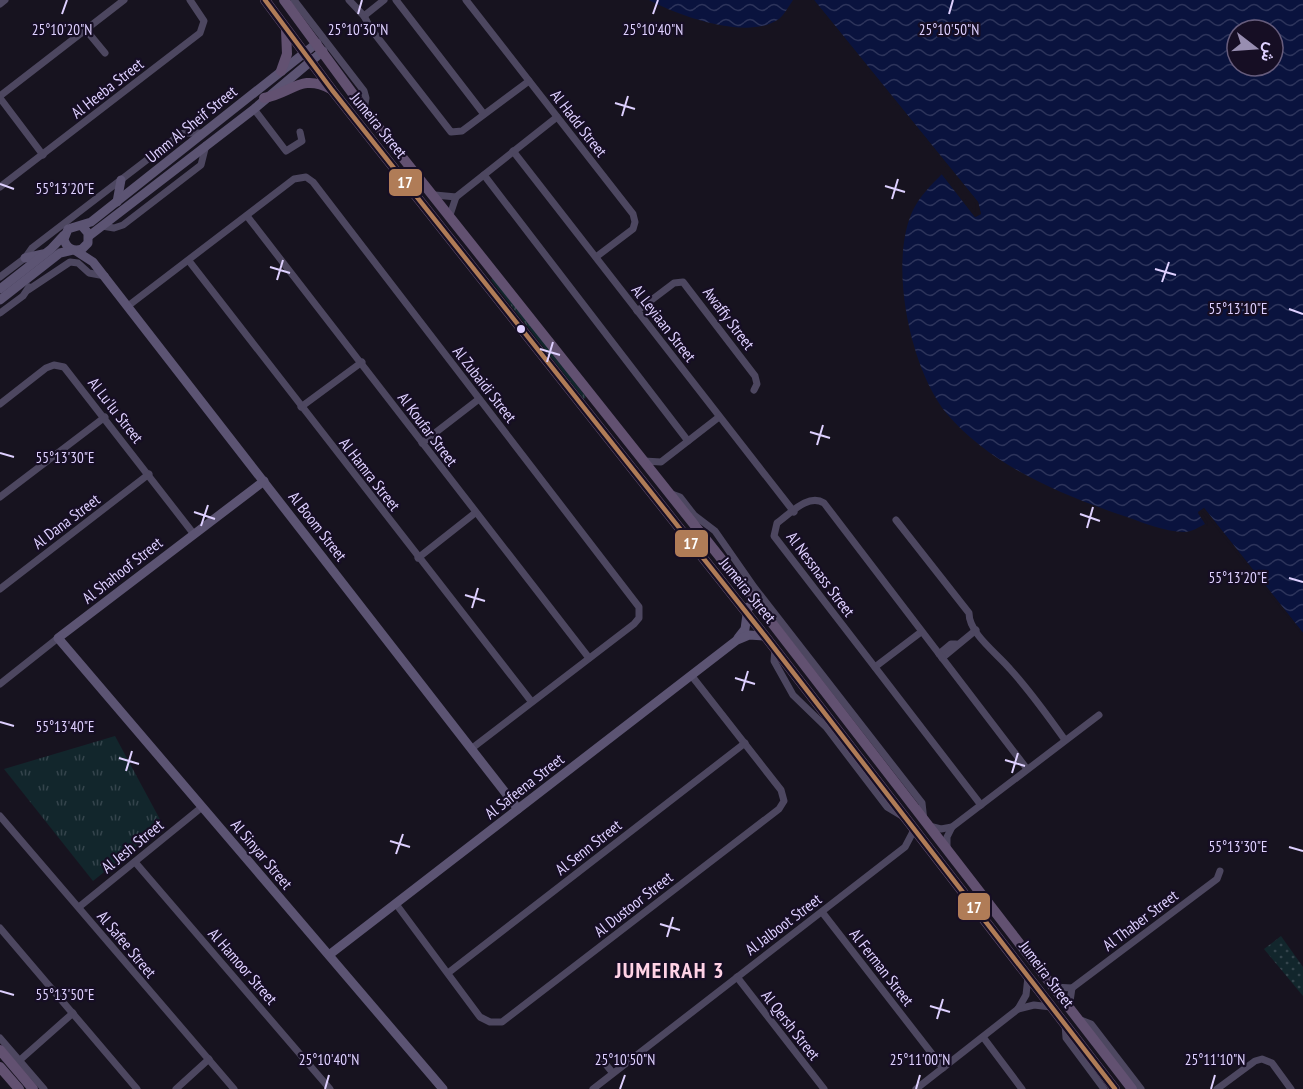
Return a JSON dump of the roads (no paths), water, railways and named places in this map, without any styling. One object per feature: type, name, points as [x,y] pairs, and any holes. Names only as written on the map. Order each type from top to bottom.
[{"type":"main road","name":"Jumeira Street","points":[[265,0],[332,90],[915,828],[1115,1089]]},
{"type":"main road","name":"Jumeira Street","points":[[284,0],[364,109],[435,195],[658,482],[758,604],[1132,1089]]},
{"type":"main road","points":[[281,71],[288,45],[285,26]]},
{"type":"main road","points":[[264,98],[306,82],[318,83],[332,90]]},
{"type":"main road","points":[[728,589],[736,588],[738,579]]},
{"type":"main road","points":[[0,1050],[33,1089]]},
{"type":"main road","points":[[0,1067],[19,1089]]},
{"type":"street","points":[[0,4],[5,0]]},
{"type":"street","points":[[43,155],[0,97],[124,0]]},
{"type":"street","name":"Al Heeba Street","points":[[0,187],[200,33],[204,21],[190,0]]},
{"type":"street","points":[[294,0],[364,91],[366,99],[364,109]]},
{"type":"street","points":[[349,0],[364,16],[371,29],[449,130],[460,132],[529,81]]},
{"type":"street","points":[[364,16],[384,0]]},
{"type":"street","points":[[396,0],[483,113]]},
{"type":"street","name":"Al Hadd Street","points":[[466,0],[635,219],[633,229],[596,257]]},
{"type":"street","points":[[86,30],[105,53]]},
{"type":"street","name":"Umm Al Sheif Street","points":[[89,239],[102,226],[254,109],[320,47]]},
{"type":"street","name":"Umm Al Sheif Street","points":[[82,226],[117,202],[281,71],[308,57]]},
{"type":"street","points":[[254,109],[286,151],[302,141],[300,132]]},
{"type":"street","points":[[450,215],[456,196],[557,117]]},
{"type":"street","points":[[0,277],[25,258],[32,248],[180,135],[203,133]]},
{"type":"street","name":"Al Leyiaan Street","points":[[513,151],[794,512]]},
{"type":"street","points":[[484,175],[688,441]]},
{"type":"street","name":"Al Zubaidi Street","points":[[128,306],[294,179],[302,177],[310,179],[639,607],[639,618],[634,624],[471,749]]},
{"type":"street","points":[[117,202],[121,180]]},
{"type":"street","points":[[435,195],[456,196]]},
{"type":"street","name":"Al Koufar Street","points":[[247,216],[589,658]]},
{"type":"street","points":[[0,289],[45,254],[71,227],[82,226],[89,239],[85,248],[60,254],[0,300]]},
{"type":"street","points":[[64,235],[65,243],[74,250]]},
{"type":"street","name":"Al Boom Street","points":[[89,239],[93,262]]},
{"type":"street","name":"Al Boom Street","points":[[74,250],[93,262],[105,276],[518,809]]},
{"type":"street","points":[[25,258],[45,254]]},
{"type":"street","name":"Al Hamra Street","points":[[189,261],[531,701]]},
{"type":"street","points":[[0,313],[28,290],[70,262],[78,263],[89,273],[105,276]]},
{"type":"street","points":[[28,290],[30,276]]},
{"type":"street","name":"Awaffy Street","points":[[637,311],[674,283],[684,282],[755,376],[757,384],[754,390]]},
{"type":"street","points":[[302,406],[362,362]]},
{"type":"street","name":"Al Lu'lu Street","points":[[0,404],[46,368],[58,365],[67,369],[193,533]]},
{"type":"street","points":[[422,443],[479,399]]},
{"type":"street","points":[[0,497],[105,417]]},
{"type":"street","points":[[641,460],[661,462],[719,417]]},
{"type":"street","points":[[658,482],[661,462]]},
{"type":"street","name":"Al Dana Street","points":[[0,589],[149,474]]},
{"type":"street","name":"Al Shahoof Street","points":[[0,684],[193,533],[264,481]]},
{"type":"street","points":[[666,492],[680,497],[694,515],[715,531],[743,572],[922,803],[927,823],[941,829],[952,827]]},
{"type":"street","name":"Al Nessnass Street","points":[[981,805],[774,536],[777,524],[812,499],[824,503],[1027,769]]},
{"type":"street","points":[[418,558],[475,513]]},
{"type":"street","points":[[896,520],[969,613],[969,620],[976,630],[1011,670],[1065,740]]},
{"type":"street","points":[[737,640],[745,629],[750,605],[758,604]]},
{"type":"street","points":[[940,656],[952,643],[956,644],[976,630]]},
{"type":"street","points":[[875,667],[921,632]]},
{"type":"street","name":"Al Safeena Street","points":[[329,955],[737,640],[750,635],[765,636]]},
{"type":"street","name":"Al Sinyar Street","points":[[58,638],[443,1089]]},
{"type":"street","name":"Al Dustoor Street","points":[[396,904],[480,1017],[490,1022],[502,1022],[771,816],[783,804],[783,793],[692,675]]},
{"type":"street","points":[[947,849],[947,837],[952,827],[1099,715]]},
{"type":"street","name":"Al Senn Street","points":[[448,973],[745,742]]},
{"type":"street","name":"Al Jesh Street","points":[[79,907],[202,807]]},
{"type":"street","name":"Al Safee Street","points":[[0,816],[234,1089]]},
{"type":"street","name":"Al Jalboot Street","points":[[593,1089],[905,847],[915,828]]},
{"type":"street","points":[[905,847],[928,845]]},
{"type":"street","name":"Al Hamoor Street","points":[[135,861],[330,1089]]},
{"type":"street","name":"Al Thaber Street","points":[[1072,987],[1217,879],[1220,871]]},
{"type":"street","name":"Al Ferman Street","points":[[822,912],[943,1068]]},
{"type":"street","points":[[0,928],[137,1089]]},
{"type":"street","points":[[916,1089],[1018,1009],[1026,995],[1028,974]]},
{"type":"street","name":"Al Qersh Street","points":[[737,977],[824,1089]]},
{"type":"street","points":[[1053,987],[1072,987],[1069,1008]]},
{"type":"street","points":[[1018,1009],[1034,1005],[1053,1008]]},
{"type":"street","points":[[20,1060],[73,1013]]},
{"type":"street","points":[[1078,1019],[1091,1024],[1142,1089]]},
{"type":"street","points":[[1065,1024],[1066,1038],[1104,1089]]},
{"type":"street","points":[[983,1037],[1022,1089]]},
{"type":"street","points":[[0,1038],[44,1089]]},
{"type":"street","points":[[599,1056],[612,1072]]},
{"type":"street","points":[[176,1089],[208,1059]]},
{"type":"street","points":[[1217,1089],[1255,1061],[1262,1059],[1272,1064],[1291,1089]]},
{"type":"water","points":[[649,0],[793,0],[779,19],[766,25],[750,28],[732,27],[695,19]]},
{"type":"water","points":[[814,0],[1303,0],[1303,633],[1204,508],[1198,513],[1205,524],[1184,532],[1155,527],[1103,509],[1054,489],[1007,464],[985,449],[947,414],[934,394],[913,344],[903,286],[906,232],[916,205],[942,174],[975,217],[981,214],[978,202]]},
{"type":"district","name":"JUMEIRAH 3","points":[[670,970]]}]
